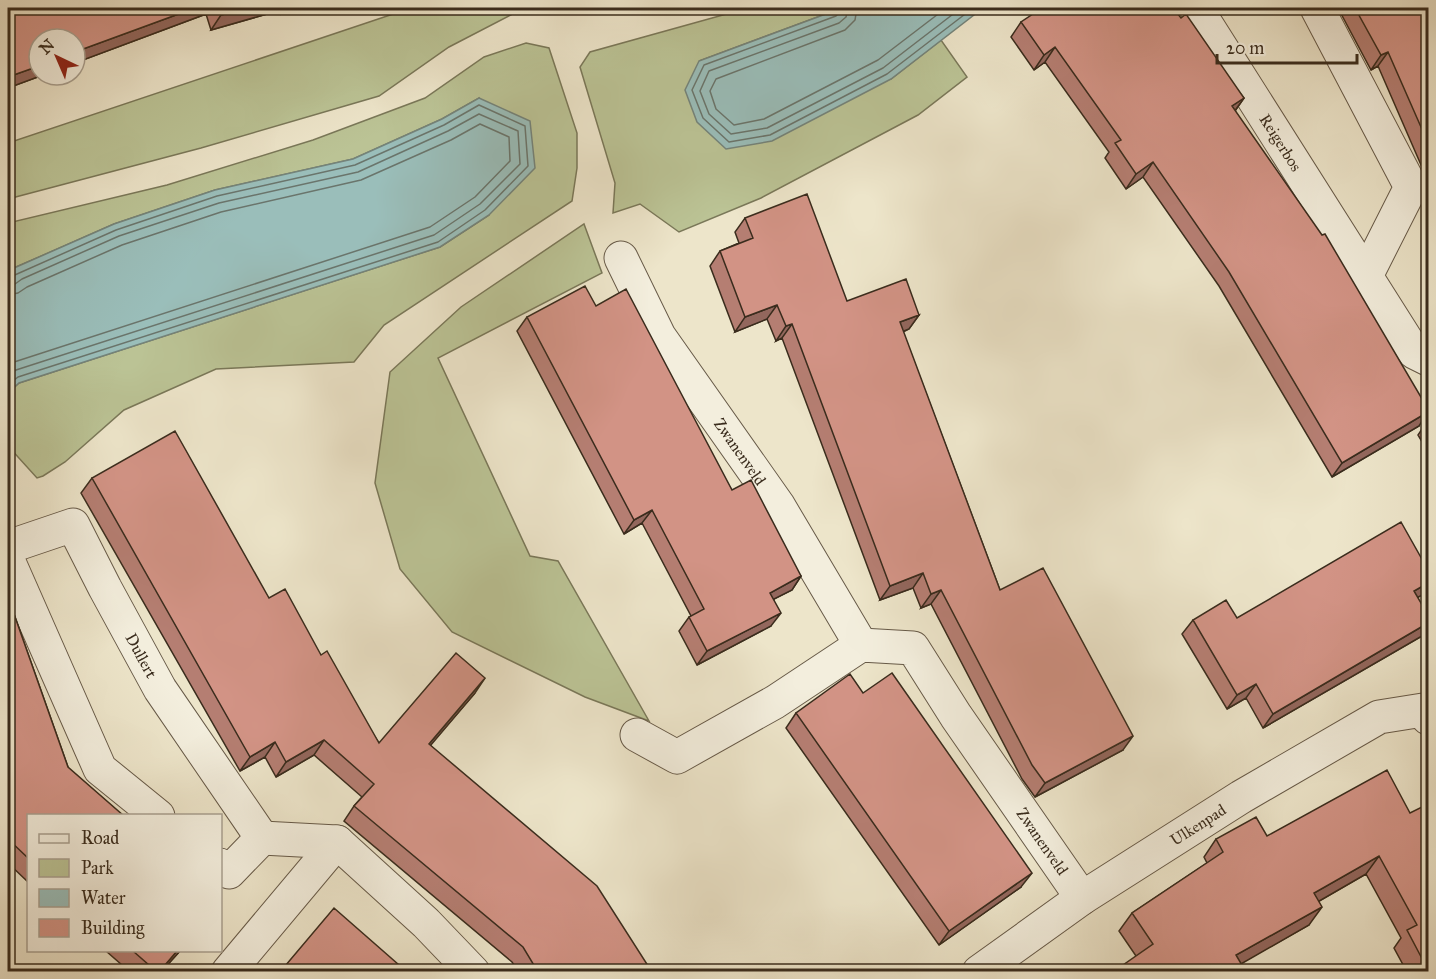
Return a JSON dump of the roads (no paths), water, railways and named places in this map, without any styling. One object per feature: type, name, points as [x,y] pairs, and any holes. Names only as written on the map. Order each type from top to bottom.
[{"type":"street","name":"Reigerbos","points":[[1196,8],[1414,351],[1428,359]]},
{"type":"street","points":[[1317,8],[1411,187],[1366,276]]},
{"type":"street","name":"Zwanenveld","points":[[621,258],[659,336],[778,505],[861,645],[913,648],[956,716],[1082,898]]},
{"type":"street","name":"Dullert","points":[[8,547],[73,525],[160,689],[262,838]]},
{"type":"street","points":[[8,560],[100,769],[156,814]]},
{"type":"street","points":[[637,735],[677,757],[775,702],[861,645]]},
{"type":"street","name":"Ulkenpad","points":[[979,972],[1082,898],[1241,796],[1379,717],[1423,710],[1428,718]]},
{"type":"street","points":[[222,867],[229,872],[262,838],[337,842],[426,923],[473,972]]},
{"type":"street","points":[[228,972],[337,842]]},
{"type":"water","points":[[842,8],[983,8],[891,79],[772,141],[726,149],[697,122],[685,90],[699,61]]},
{"type":"water","points":[[479,98],[530,121],[535,168],[489,215],[440,247],[19,383],[8,393],[8,274],[14,268],[114,224],[215,190],[353,159],[442,119]]}]
